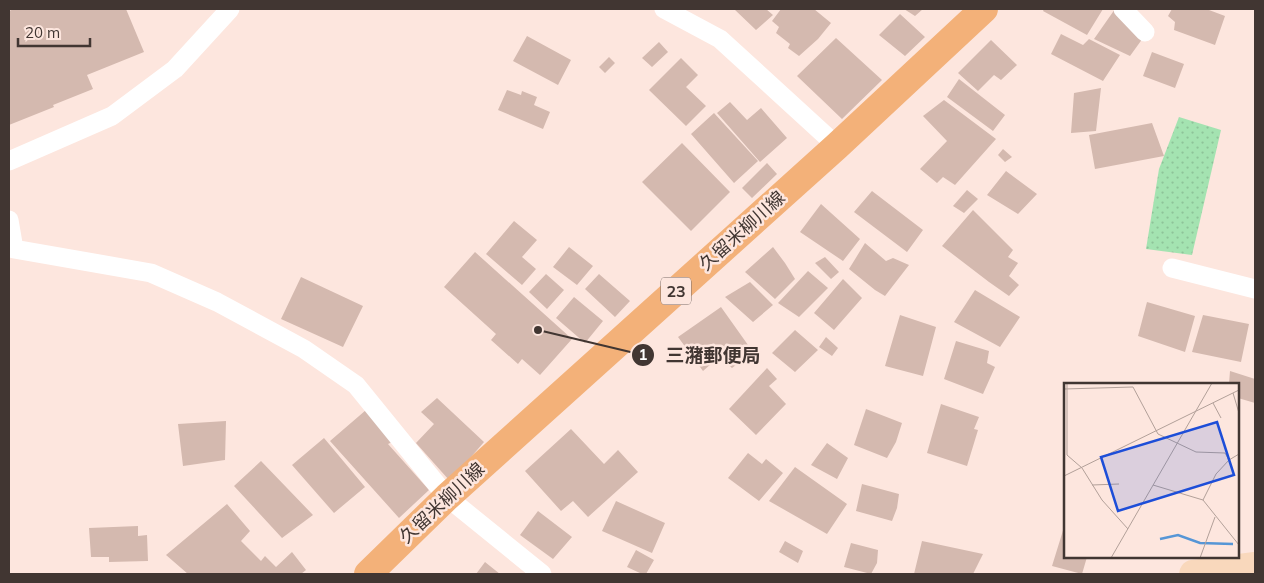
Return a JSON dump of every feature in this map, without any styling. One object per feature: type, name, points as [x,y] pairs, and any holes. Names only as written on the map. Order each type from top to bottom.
[{"type":"main road","name":"久留米柳川線","points":[[368,574],[447,497],[837,146],[984,9]]},
{"type":"main road","points":[[1193,574],[1255,566]]},
{"type":"street","points":[[9,161],[112,116],[175,69],[230,9]]},
{"type":"street","points":[[664,9],[720,39],[837,146]]},
{"type":"street","points":[[1123,9],[1145,32]]},
{"type":"street","points":[[9,220],[14,249],[151,273],[217,302],[304,349],[356,385],[447,497],[542,574]]},
{"type":"street","points":[[1172,268],[1255,289]]},
{"type":"green space","points":[[1179,117],[1221,130],[1192,255],[1146,249],[1159,169]]},
{"type":"building","points":[[14,9],[126,9],[144,52],[87,75],[93,89],[9,125],[9,11]]},
{"type":"building","points":[[734,9],[766,9],[773,15],[756,30]]},
{"type":"building","points":[[781,9],[814,9],[831,23],[818,39],[799,56],[788,48],[790,44],[776,33],[779,27],[772,21]]},
{"type":"building","points":[[904,9],[923,9],[915,16]]},
{"type":"building","points":[[1044,9],[1103,9],[1087,35],[1043,11]]},
{"type":"building","points":[[1115,9],[1143,38],[1130,56],[1094,39]]},
{"type":"building","points":[[1172,9],[1209,9],[1225,16],[1215,45],[1174,30],[1175,22],[1168,16]]},
{"type":"building","points":[[900,14],[925,37],[905,56],[879,35]]},
{"type":"building","points":[[1061,34],[1083,45],[1089,39],[1120,55],[1103,81],[1051,54]]},
{"type":"building","points":[[527,36],[571,60],[558,85],[513,61]]},
{"type":"building","points":[[836,38],[882,80],[842,119],[797,76]]},
{"type":"building","points":[[991,40],[1017,65],[1001,80],[994,75],[978,91],[958,73]]},
{"type":"building","points":[[659,42],[668,52],[652,67],[642,58]]},
{"type":"building","points":[[1152,52],[1184,64],[1175,88],[1143,76]]},
{"type":"building","points":[[609,57],[615,63],[605,73],[599,67]]},
{"type":"building","points":[[681,58],[698,75],[686,87],[706,106],[686,126],[649,90]]},
{"type":"building","points":[[959,79],[1005,115],[993,131],[947,97]]},
{"type":"building","points":[[1101,88],[1096,131],[1071,133],[1074,93]]},
{"type":"building","points":[[507,90],[521,95],[522,91],[537,97],[534,105],[550,112],[543,129],[498,110]]},
{"type":"building","points":[[944,100],[996,139],[955,185],[943,177],[937,183],[920,169],[947,141],[923,116]]},
{"type":"building","points":[[730,102],[747,120],[761,108],[787,138],[760,162],[717,113]]},
{"type":"building","points":[[714,113],[758,161],[734,183],[691,134]]},
{"type":"building","points":[[1152,123],[1164,156],[1095,169],[1089,135]]},
{"type":"building","points":[[682,143],[730,192],[691,231],[642,182]]},
{"type":"building","points":[[1003,149],[1012,157],[1005,162],[998,155]]},
{"type":"building","points":[[767,163],[777,174],[752,198],[742,188]]},
{"type":"building","points":[[1006,171],[1037,194],[1018,214],[987,195]]},
{"type":"building","points":[[967,190],[978,199],[964,213],[953,206]]},
{"type":"building","points":[[872,191],[923,230],[907,252],[854,212]]},
{"type":"building","points":[[821,204],[860,239],[843,261],[800,232]]},
{"type":"building","points":[[973,210],[1013,250],[1008,257],[1018,263],[1009,276],[1019,285],[1009,296],[942,246]]},
{"type":"building","points":[[514,221],[537,240],[522,257],[536,269],[522,285],[486,254]]},
{"type":"building","points":[[865,243],[886,261],[893,258],[909,265],[885,296],[849,269]]},
{"type":"building","points":[[569,247],[593,266],[577,285],[553,267]]},
{"type":"building","points":[[773,247],[795,279],[775,299],[745,272]]},
{"type":"building","points":[[475,252],[572,339],[540,375],[522,359],[518,364],[491,340],[496,334],[444,287]]},
{"type":"building","points":[[825,257],[839,272],[831,279],[815,263]]},
{"type":"building","points":[[808,271],[828,288],[799,317],[778,303]]},
{"type":"building","points":[[546,274],[564,290],[547,309],[529,292]]},
{"type":"building","points":[[599,274],[630,301],[615,317],[585,289]]},
{"type":"building","points":[[301,277],[363,306],[343,347],[281,319]]},
{"type":"building","points":[[843,279],[862,298],[834,330],[814,313]]},
{"type":"building","points":[[750,282],[773,305],[753,322],[725,297]]},
{"type":"building","points":[[975,290],[1020,317],[1000,347],[954,322]]},
{"type":"building","points":[[574,297],[603,321],[585,343],[556,318]]},
{"type":"building","points":[[1147,302],[1195,316],[1185,352],[1138,336]]},
{"type":"building","points":[[721,307],[753,352],[732,368],[719,357],[703,371],[678,337]]},
{"type":"building","points":[[900,315],[936,327],[923,376],[885,366]]},
{"type":"building","points":[[1203,315],[1249,324],[1241,362],[1192,352]]},
{"type":"building","points":[[795,330],[818,350],[795,372],[772,353]]},
{"type":"building","points":[[826,337],[838,348],[832,356],[819,347]]},
{"type":"building","points":[[956,341],[989,351],[987,363],[995,367],[983,394],[944,379]]},
{"type":"building","points":[[767,368],[777,379],[769,386],[786,404],[756,435],[729,409]]},
{"type":"building","points":[[1230,371],[1255,379],[1255,403],[1239,398],[1239,383],[1229,383]]},
{"type":"building","points":[[437,398],[484,442],[449,480],[416,443],[434,424],[421,412]]},
{"type":"building","points":[[941,404],[979,417],[974,429],[978,430],[967,466],[927,453]]},
{"type":"building","points":[[866,409],[902,423],[896,442],[887,458],[854,445]]},
{"type":"building","points":[[366,410],[394,441],[388,444],[429,490],[399,518],[330,441]]},
{"type":"building","points":[[226,421],[225,460],[183,466],[178,424]]},
{"type":"building","points":[[571,429],[604,464],[618,450],[638,472],[588,517],[573,501],[561,511],[525,471]]},
{"type":"building","points":[[324,438],[365,487],[334,513],[292,465]]},
{"type":"building","points":[[827,443],[848,458],[837,479],[811,465]]},
{"type":"building","points":[[748,453],[762,464],[766,459],[783,473],[759,501],[728,478]]},
{"type":"building","points":[[261,461],[313,515],[282,538],[234,486]]},
{"type":"building","points":[[795,467],[847,504],[827,534],[769,501]]},
{"type":"building","points":[[862,484],[899,494],[897,508],[892,521],[856,511]]},
{"type":"building","points":[[616,501],[665,523],[652,553],[602,531]]},
{"type":"building","points":[[227,504],[250,531],[241,541],[261,561],[265,556],[276,567],[292,552],[306,570],[301,574],[188,574],[166,555]]},
{"type":"building","points":[[538,511],[572,537],[553,559],[520,535]]},
{"type":"building","points":[[138,526],[138,536],[147,535],[148,561],[109,562],[109,557],[91,557],[89,528]]},
{"type":"building","points":[[1064,527],[1064,558],[1087,558],[1082,574],[1052,566]]},
{"type":"building","points":[[785,541],[803,551],[798,563],[779,552]]},
{"type":"building","points":[[922,541],[983,554],[973,574],[914,574]]},
{"type":"building","points":[[851,543],[878,550],[877,563],[871,574],[844,567]]},
{"type":"building","points":[[636,550],[654,560],[646,574],[627,567]]},
{"type":"building","points":[[485,562],[500,574],[476,574]]},
{"type":"place","name":"三潴郵便局","points":[[538,330]]}]
